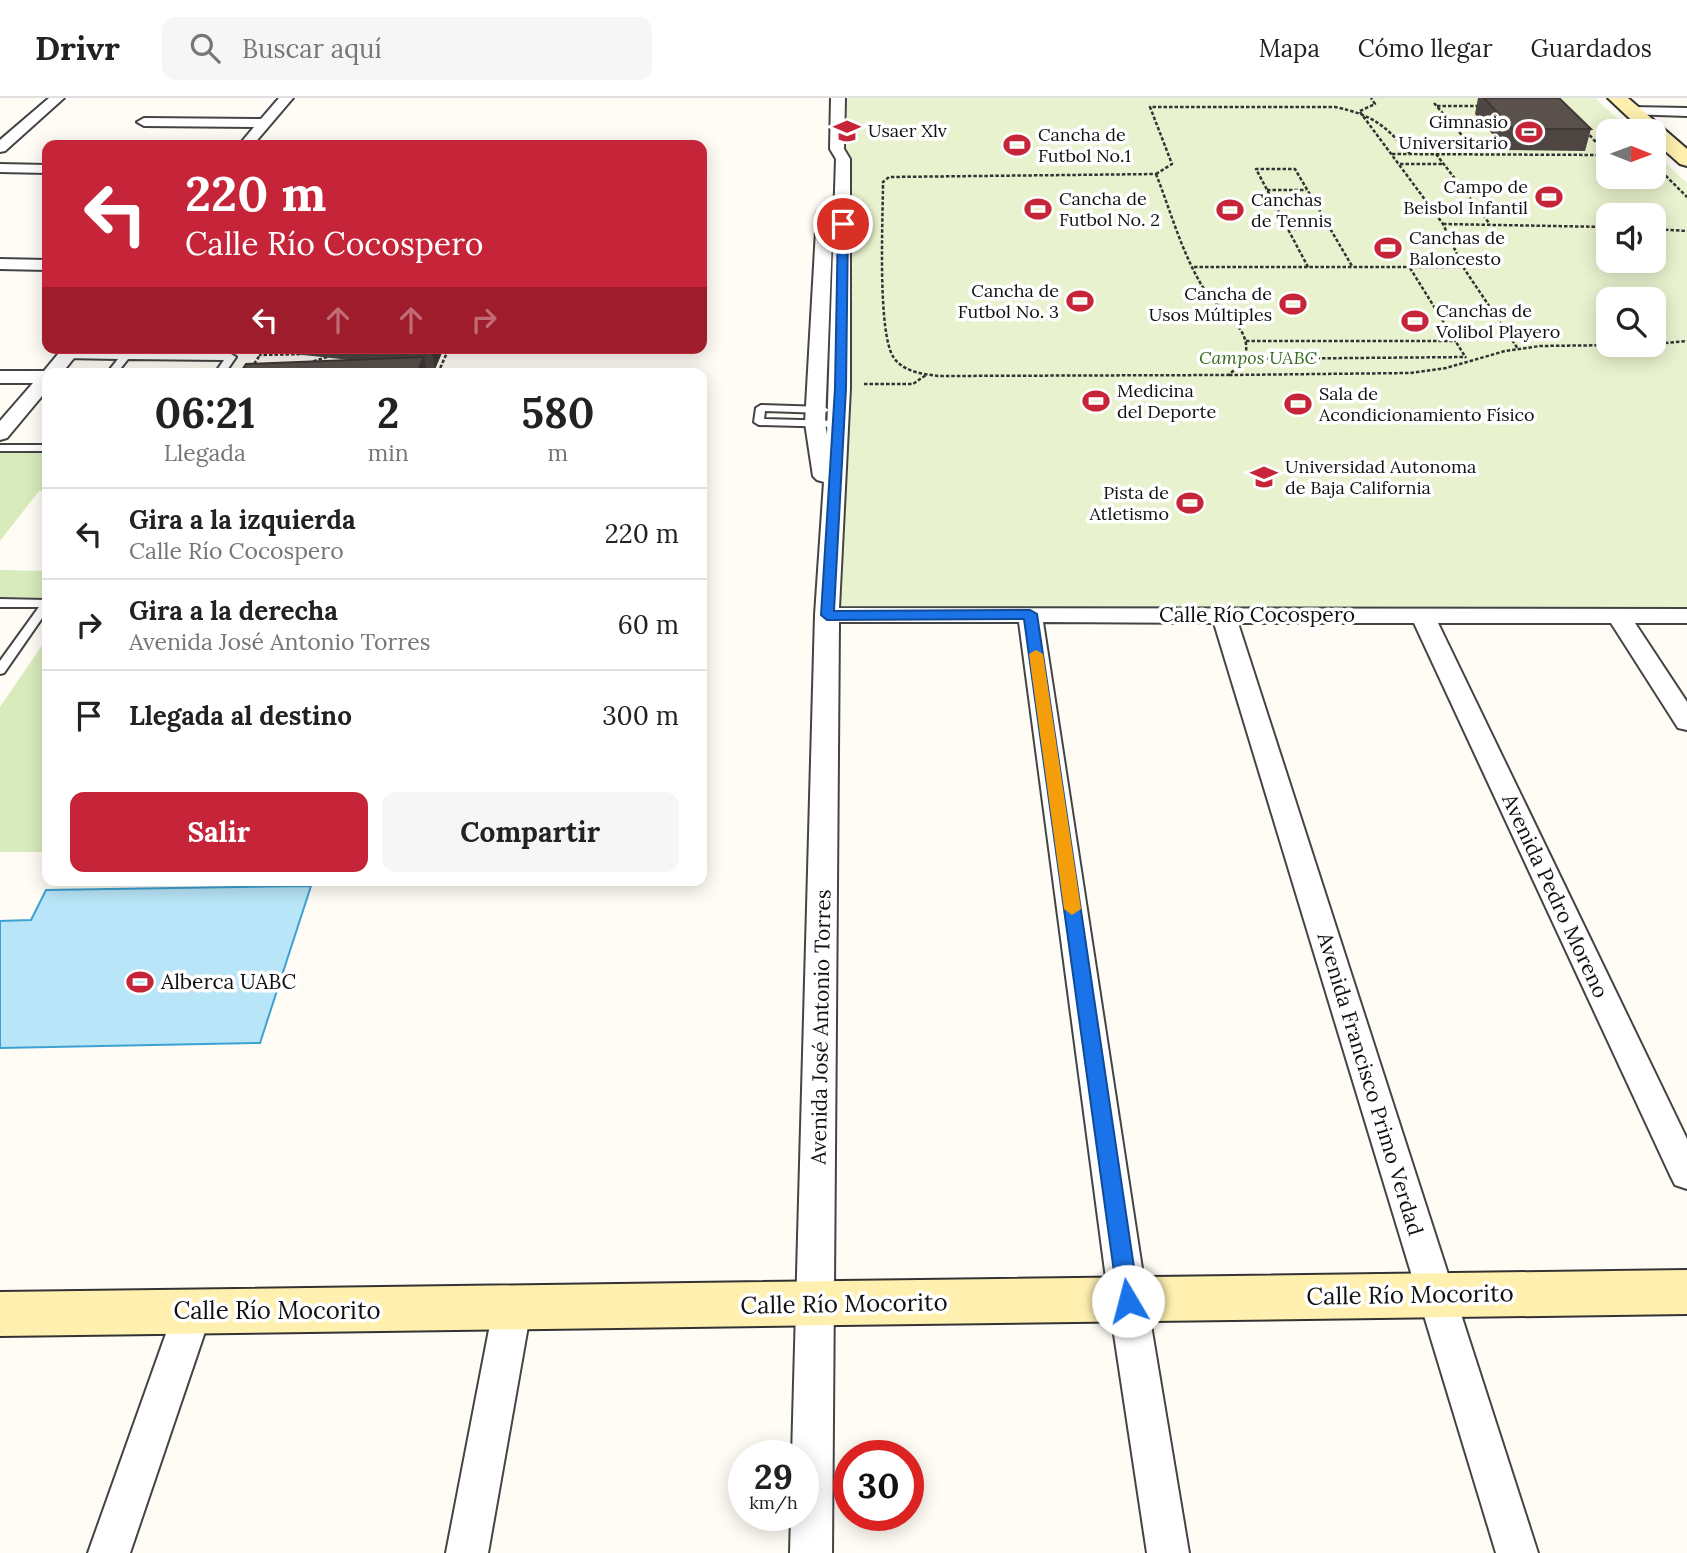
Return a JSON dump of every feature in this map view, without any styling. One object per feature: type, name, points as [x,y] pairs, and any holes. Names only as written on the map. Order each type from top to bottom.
[{"type":"street","points":[[0,148],[57,98]]},
{"type":"street","points":[[250,140],[286,98]]},
{"type":"street","name":"Avenida José Antonio Torres","points":[[811,1553],[827,615],[839,417],[841,299],[830,159],[837,149],[838,98]]},
{"type":"street","points":[[1624,105],[1687,112]]},
{"type":"street","points":[[1624,105],[1687,160]]},
{"type":"street","points":[[144,122],[265,123]]},
{"type":"street","points":[[0,127],[24,127]]},
{"type":"street","points":[[0,168],[42,169]]},
{"type":"street","name":"Avenida José Antonio Torres","points":[[834,224],[820,299],[816,417],[825,482],[835,501]]},
{"type":"street","points":[[0,264],[42,265]]},
{"type":"street","points":[[820,299],[841,299]]},
{"type":"street","points":[[56,368],[67,354]]},
{"type":"street","points":[[0,377],[42,378]]},
{"type":"street","points":[[0,434],[42,384]]},
{"type":"street","points":[[1030,614],[1128,1301],[1168,1553]]},
{"type":"street","name":"Calle Río Cocospero","points":[[827,615],[1687,616]]},
{"type":"street","name":"Avenida Francisco Primo Verdad","points":[[1224,615],[1517,1553]]},
{"type":"street","points":[[1618,615],[1687,722]]},
{"type":"street","name":"Avenida Pedro Moreno","points":[[1423,616],[1687,1175]]},
{"type":"street","name":"Calle Río Mocorito","points":[[0,1314],[1128,1301],[1435,1294],[1687,1293]]},
{"type":"street","points":[[467,1553],[512,1309]]},
{"type":"street","points":[[109,1553],[193,1311]]},
{"type":"lane","points":[[97,354],[230,357],[223,368]]},
{"type":"lane","points":[[116,368],[125,356]]},
{"type":"lane","points":[[816,417],[761,408],[759,422],[839,417]]},
{"type":"lane","points":[[0,448],[42,448]]},
{"type":"lane","points":[[0,603],[42,603]]},
{"type":"lane","points":[[0,670],[42,610]]},
{"type":"path","points":[[1360,111],[1375,104],[1371,98]]},
{"type":"path","points":[[1472,147],[1436,104],[1492,107]]},
{"type":"path","points":[[1410,154],[1380,120],[1360,111],[1335,107],[1150,107],[1172,164],[1156,174],[889,177],[883,182],[886,347],[897,364],[926,374],[1399,374],[1446,368],[1486,355],[1518,349],[1596,346]]},
{"type":"path","points":[[1360,111],[1443,224],[1463,267],[1518,349]]},
{"type":"path","points":[[1584,129],[1596,142]]},
{"type":"path","points":[[1392,154],[1596,155]]},
{"type":"path","points":[[1436,154],[1490,224]]},
{"type":"path","points":[[1399,164],[1444,164]]},
{"type":"path","points":[[1308,267],[1256,169],[1295,169],[1353,267]]},
{"type":"path","points":[[1156,174],[1205,290],[1245,341],[1244,359],[1237,370],[1228,374]]},
{"type":"path","points":[[1666,176],[1687,197]]},
{"type":"path","points":[[1267,190],[1307,190]]},
{"type":"path","points":[[1443,224],[1596,227]]},
{"type":"path","points":[[1288,229],[1330,229]]},
{"type":"path","points":[[1666,230],[1687,231]]},
{"type":"path","points":[[1194,267],[1463,267]]},
{"type":"path","points":[[1409,267],[1469,362]]},
{"type":"path","points":[[1245,341],[1456,341]]},
{"type":"path","points":[[1666,343],[1687,341]]},
{"type":"path","points":[[251,368],[260,355],[334,354],[299,365]]},
{"type":"path","points":[[1244,359],[1466,357]]},
{"type":"path","points":[[860,384],[913,384],[926,374]]},
{"type":"green space","name":"Campos UABC","points":[[847,98],[1595,98],[1618,119],[1596,119],[1596,189],[1666,189],[1666,163],[1687,183],[1687,609],[840,609]]},
{"type":"green space","points":[[0,449],[42,449],[42,491],[39,491],[0,541]]},
{"type":"green space","points":[[0,570],[42,571],[42,598],[0,597]]},
{"type":"green space","points":[[42,645],[42,852],[0,852],[0,707]]},
{"type":"water","name":"Alberca UABC","points":[[311,886],[260,1043],[0,1048],[0,921],[31,920],[46,890]]},
{"type":"building","points":[[1484,98],[1559,98],[1591,129],[1512,129]]},
{"type":"building","points":[[424,357],[419,368],[243,368],[246,364]]},
{"type":"slow traffic","points":[[1036,654],[1072,909]]},
{"type":"place","name":"Usaer Xlv","points":[[847,131]]},
{"type":"place","name":"Gimnasio Universitario","points":[[1529,132]]},
{"type":"place","name":"Cancha de Futbol No.1","points":[[1017,145]]},
{"type":"place","name":"Campo de Beisbol Infantil","points":[[1549,197]]},
{"type":"place","name":"Cancha de Futbol No. 2","points":[[1038,209]]},
{"type":"place","name":"Canchas de Tennis","points":[[1230,210]]},
{"type":"place","name":"Canchas de Baloncesto","points":[[1388,248]]},
{"type":"place","name":"Cancha de Futbol No. 3","points":[[1080,301]]},
{"type":"place","name":"Cancha de Usos Múltiples","points":[[1293,304]]},
{"type":"place","name":"Canchas de Volibol Playero","points":[[1415,321]]},
{"type":"place","name":"Medicina del Deporte","points":[[1096,401]]},
{"type":"place","name":"Sala de Acondicionamiento Físico","points":[[1298,404]]},
{"type":"place","name":"Universidad Autonoma de Baja California","points":[[1264,477]]},
{"type":"place","name":"Pista de Atletismo","points":[[1190,503]]},
{"type":"place","name":"Alberca UABC","points":[[140,982]]},
{"type":"route","points":[[843,224],[840,388],[827,615],[1030,614],[1128,1301]]}]
